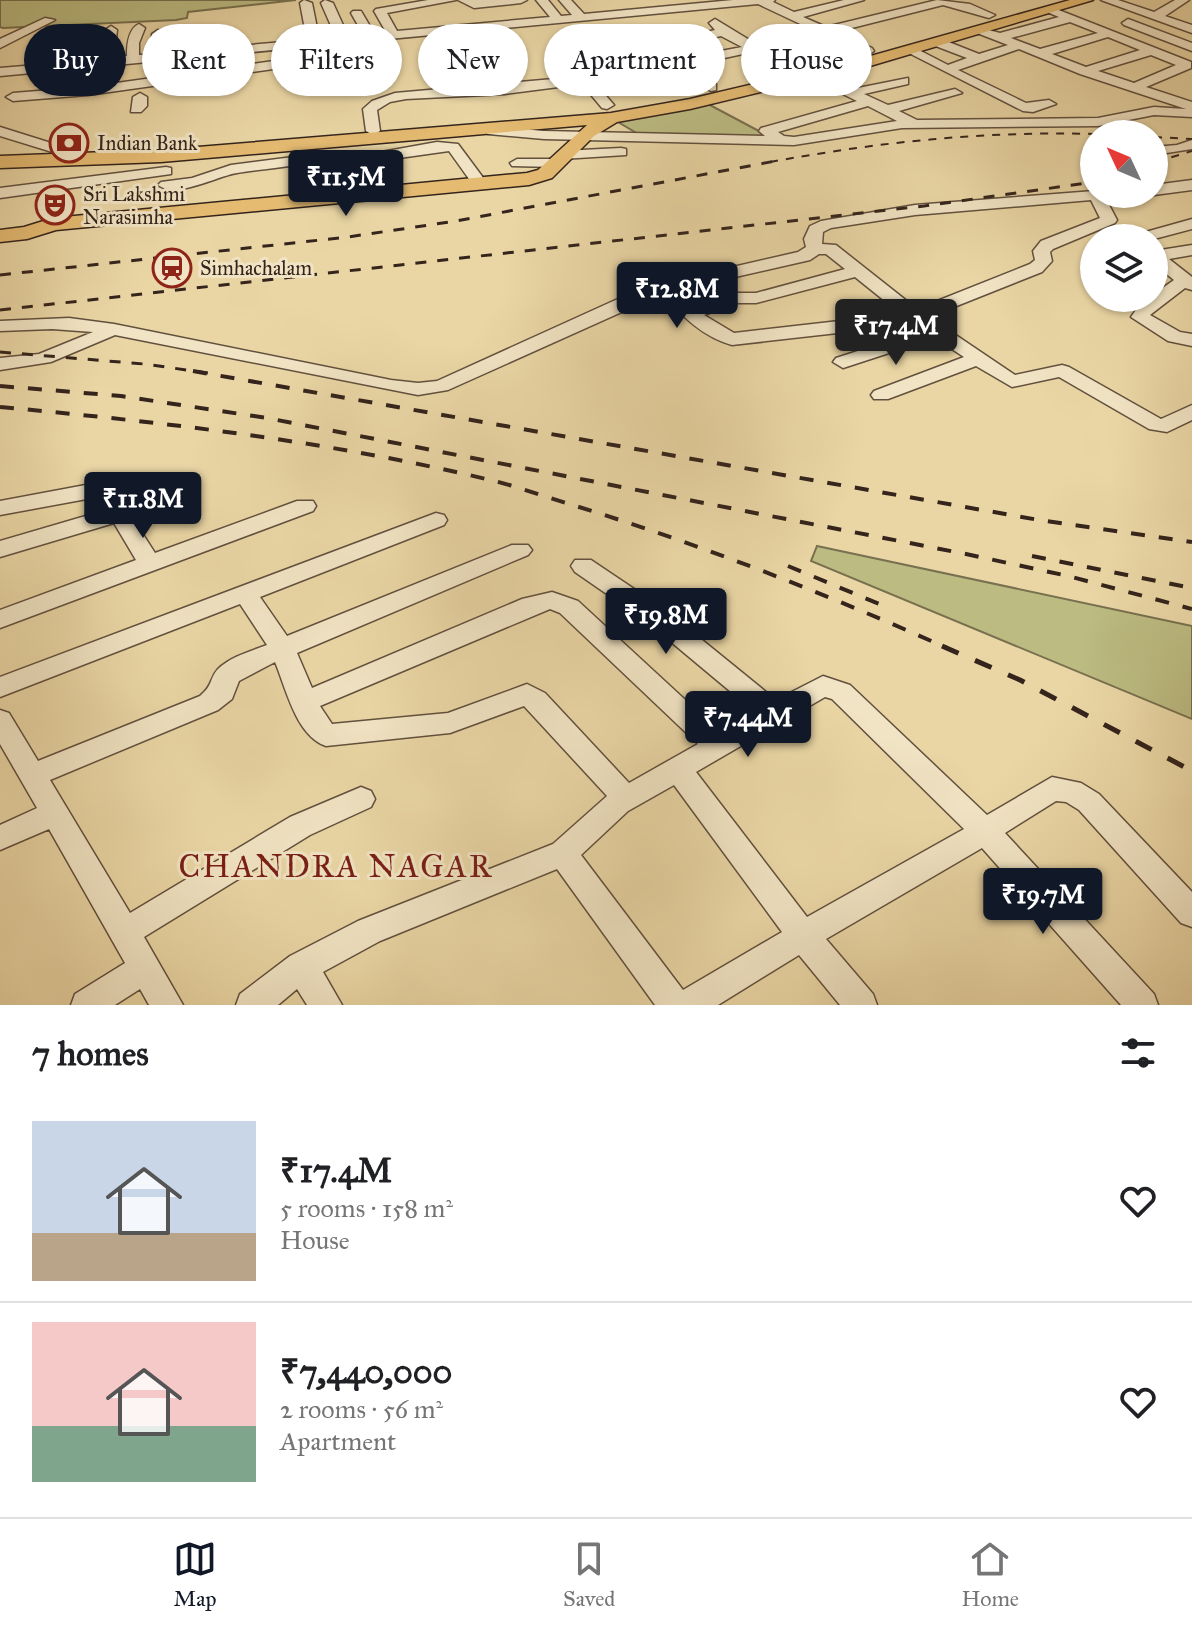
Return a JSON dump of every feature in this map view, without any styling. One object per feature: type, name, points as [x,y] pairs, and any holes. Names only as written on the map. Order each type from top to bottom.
[{"type":"main road","points":[[0,158],[164,171],[488,130],[610,111],[819,68],[1086,0]]},
{"type":"main road","points":[[872,50],[1058,9]]},
{"type":"main road","points":[[872,60],[937,42],[985,23]]},
{"type":"main road","points":[[0,158],[690,104],[741,92]]},
{"type":"main road","points":[[0,158],[218,148],[610,111],[673,96]]},
{"type":"main road","points":[[0,236],[27,233],[53,224],[535,178],[545,174],[610,111]]},
{"type":"street","points":[[387,24],[380,11],[450,0]]},
{"type":"street","points":[[464,0],[474,5],[521,0]]},
{"type":"street","points":[[542,0],[558,20]]},
{"type":"street","points":[[565,0],[581,18]]},
{"type":"street","points":[[514,24],[759,0],[809,24],[894,2]]},
{"type":"street","points":[[774,5],[818,0]]},
{"type":"street","points":[[792,16],[858,0]]},
{"type":"street","points":[[1000,37],[1058,9],[1138,0]]},
{"type":"street","points":[[858,24],[943,2],[966,6],[1000,37],[1085,71],[1192,106]]},
{"type":"street","points":[[1040,53],[1154,16],[1180,2],[1192,9]]},
{"type":"street","points":[[306,3],[310,24]]},
{"type":"street","points":[[327,3],[336,24]]},
{"type":"street","points":[[1115,3],[1192,29]]},
{"type":"street","points":[[423,4],[444,24]]},
{"type":"street","points":[[694,8],[713,24]]},
{"type":"street","points":[[1058,9],[1187,67],[1137,86]]},
{"type":"street","points":[[872,31],[953,10]]},
{"type":"street","points":[[357,13],[361,24]]},
{"type":"street","points":[[0,44],[49,20]]},
{"type":"street","points":[[1128,23],[1192,47]]},
{"type":"street","points":[[139,28],[133,43],[139,93]]},
{"type":"street","points":[[937,42],[979,59]]},
{"type":"street","points":[[0,57],[24,45]]},
{"type":"street","points":[[948,69],[1019,45]]},
{"type":"street","points":[[909,50],[1023,107],[1049,104]]},
{"type":"street","points":[[1085,71],[1154,50]]},
{"type":"street","points":[[126,60],[142,59]]},
{"type":"street","points":[[139,93],[271,67]]},
{"type":"street","points":[[6,100],[21,71]]},
{"type":"street","points":[[0,72],[24,71]]},
{"type":"street","points":[[126,91],[139,93],[271,79]]},
{"type":"street","points":[[872,88],[903,81]]},
{"type":"street","points":[[373,131],[370,109],[380,101],[544,84]]},
{"type":"street","points":[[885,110],[955,93]]},
{"type":"street","points":[[6,100],[33,96]]},
{"type":"street","points":[[102,108],[106,96]]},
{"type":"street","points":[[600,96],[610,111]]},
{"type":"street","points":[[857,96],[914,124]]},
{"type":"street","points":[[785,141],[766,131],[868,102]]},
{"type":"street","points":[[1033,108],[1058,122]]},
{"type":"street","points":[[488,130],[583,136],[785,141],[914,124],[1098,122],[1154,111],[1192,113]]},
{"type":"street","points":[[934,124],[983,113]]},
{"type":"street","points":[[0,131],[62,151]]},
{"type":"street","points":[[1168,150],[1192,144]]},
{"type":"street","points":[[380,193],[363,162],[366,158],[449,146],[462,157],[479,183]]},
{"type":"street","points":[[517,163],[621,152]]},
{"type":"street","points":[[0,193],[164,171],[194,182],[231,169],[299,153],[309,199]]},
{"type":"street","points":[[18,190],[27,161]]},
{"type":"street","points":[[164,171],[165,213]]},
{"type":"street","points":[[304,178],[368,173]]},
{"type":"street","points":[[1168,186],[1192,185]]},
{"type":"street","points":[[815,249],[812,239],[816,229],[827,224],[915,210],[1080,197]]},
{"type":"street","points":[[1106,208],[1109,220],[1114,224]]},
{"type":"street","points":[[665,287],[690,314],[721,335],[740,340],[882,323],[915,316],[1036,268],[1044,261],[1041,251],[1047,245],[1109,220]]},
{"type":"street","points":[[1168,231],[1192,224]]},
{"type":"street","points":[[0,326],[70,324],[115,329],[391,386],[433,388],[618,303],[665,287],[771,265],[804,256],[815,249],[830,249],[915,316],[977,359],[1017,382],[1062,371],[1156,425],[1167,426],[1192,411]]},
{"type":"street","points":[[1168,254],[1192,250]]},
{"type":"street","points":[[1168,267],[1190,283],[1146,308],[1140,317],[1175,337],[1192,340]]},
{"type":"street","points":[[690,314],[734,298],[756,298],[858,271]]},
{"type":"street","points":[[0,364],[16,365],[60,355],[115,329]]},
{"type":"street","points":[[843,362],[937,331]]},
{"type":"street","points":[[881,395],[977,359]]},
{"type":"street","points":[[0,508],[107,488],[116,495],[117,514]]},
{"type":"street","points":[[0,619],[272,521],[305,506]]},
{"type":"street","points":[[117,514],[125,520],[149,563]]},
{"type":"street","points":[[0,549],[117,514]]},
{"type":"street","points":[[0,687],[436,520]]},
{"type":"street","points":[[33,775],[209,703],[223,692],[231,672],[282,648],[520,550]]},
{"type":"street","points":[[583,566],[655,615],[774,713]]},
{"type":"street","points":[[246,595],[282,648],[317,728],[326,735],[450,723],[527,694],[626,798]]},
{"type":"street","points":[[307,701],[531,605],[552,600],[569,607],[718,746]]},
{"type":"street","points":[[252,1005],[301,967],[369,931],[563,853],[604,813],[626,798],[823,686],[835,688],[985,831],[1142,1005]]},
{"type":"street","points":[[2,729],[33,775],[167,1005]]},
{"type":"street","points":[[677,768],[803,936],[861,1005]]},
{"type":"street","points":[[688,1005],[1052,789],[1071,791],[1089,802],[1192,913]]},
{"type":"street","points":[[125,932],[300,826],[361,799]]},
{"type":"street","points":[[0,838],[55,813]]},
{"type":"street","points":[[563,853],[674,1005]]},
{"type":"street","points":[[87,1005],[146,967]]},
{"type":"street","points":[[301,967],[326,1005]]},
{"type":"green space","points":[[0,0],[296,0],[188,12],[187,18],[176,20],[0,27]]},
{"type":"green space","points":[[708,104],[772,138],[640,135],[618,122]]},
{"type":"green space","points":[[817,546],[1192,626],[1192,719],[811,561]]},
{"type":"railway","points":[[772,162],[931,139],[1080,134]]},
{"type":"railway","points":[[1168,138],[1192,139]]},
{"type":"railway","points":[[1168,158],[1192,151]]},
{"type":"railway","points":[[772,162],[781,160]]},
{"type":"railway","points":[[0,275],[348,237],[456,221],[772,162]]},
{"type":"railway","points":[[0,310],[924,206],[1080,184]]},
{"type":"railway","points":[[0,352],[144,364],[208,373]]},
{"type":"railway","points":[[193,371],[1039,520],[1192,542]]},
{"type":"railway","points":[[0,386],[121,396],[267,418],[966,554],[1068,576],[1192,609]]},
{"type":"railway","points":[[0,407],[183,426],[305,443],[498,482],[719,555],[947,648]]},
{"type":"railway","points":[[1032,556],[1192,588]]},
{"type":"railway","points":[[788,566],[884,606]]},
{"type":"railway","points":[[942,646],[1020,680],[1192,771]]},
{"type":"place","name":"Indian Bank","points":[[69,143]]},
{"type":"place","name":"Sri Lakshmi Narasimha","points":[[55,205]]},
{"type":"place","name":"Simhachalam","points":[[172,268]]},
{"type":"district","name":"CHANDRA NAGAR","points":[[336,866]]}]
